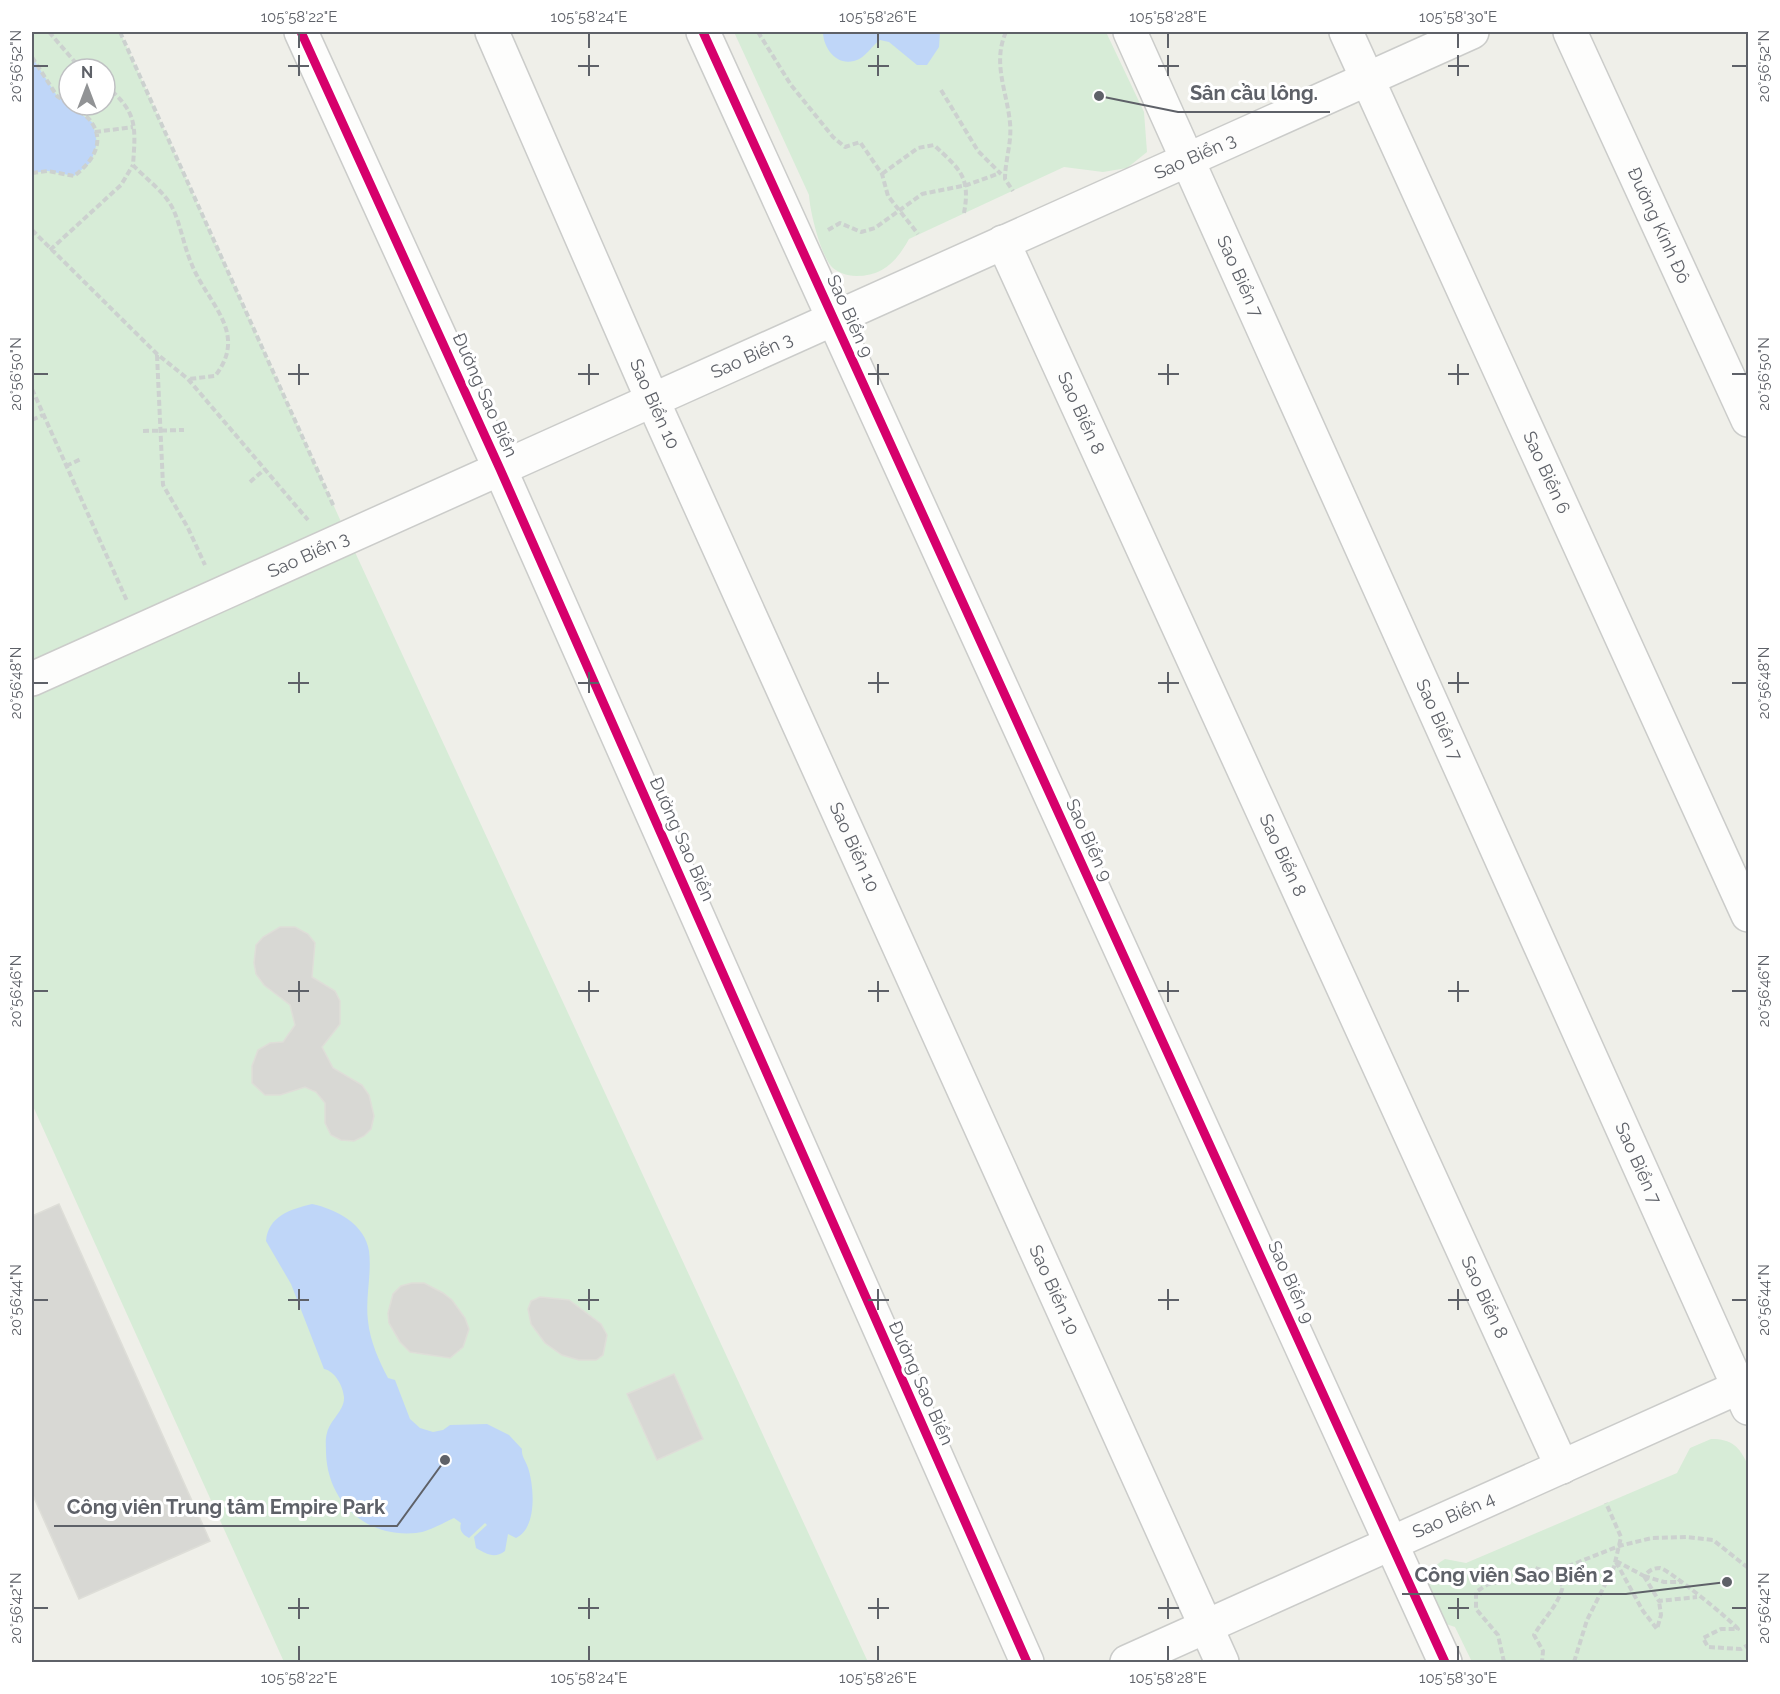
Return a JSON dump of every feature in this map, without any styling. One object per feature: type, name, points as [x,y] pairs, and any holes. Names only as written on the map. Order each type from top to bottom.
[{"type":"street","name":"Đường Sao Biển","points":[[301,32],[500,469],[1027,1662]]},
{"type":"street","name":"Sao Biển 10","points":[[492,32],[652,399],[1222,1662]]},
{"type":"street","name":"Sao Biển 9","points":[[703,32],[1445,1662]]},
{"type":"street","name":"Sao Biển 7","points":[[1131,32],[1745,1393]]},
{"type":"street","name":"Sao Biển 6","points":[[1346,32],[1749,915]]},
{"type":"street","name":"Sao Biển 3","points":[[32,680],[652,399],[1472,32]]},
{"type":"street","name":"Đường Kinh Đô","points":[[1570,32],[1749,420]]},
{"type":"street","name":"Sao Biển 8","points":[[1003,242],[1562,1467]]},
{"type":"street","name":"Sao Biển 4","points":[[1127,1662],[1562,1467],[1745,1393]]},
{"type":"path","points":[[50,32],[71,57]]},
{"type":"path","points":[[120,32],[338,514]]},
{"type":"path","points":[[758,32],[791,85],[833,137],[845,147],[860,142],[882,174],[888,196],[918,234]]},
{"type":"path","points":[[1005,179],[1011,149],[1011,123],[1000,69],[1000,47],[1006,32]]},
{"type":"path","points":[[32,57],[57,96]]},
{"type":"path","points":[[941,90],[978,151],[1000,173],[1013,191]]},
{"type":"path","points":[[50,250],[121,184],[133,165],[133,116],[117,95]]},
{"type":"path","points":[[32,173],[48,171],[74,176],[92,162],[97,143],[93,123],[85,117]]},
{"type":"path","points":[[95,132],[133,127]]},
{"type":"path","points":[[882,174],[918,148],[934,145],[962,172],[967,185],[964,213]]},
{"type":"path","points":[[133,165],[173,208],[192,266],[203,289],[219,308],[227,330],[229,343],[224,366],[215,376],[188,379]]},
{"type":"path","points":[[824,233],[840,223],[861,232],[875,228],[898,210],[929,191],[967,185],[1000,173]]},
{"type":"path","points":[[32,230],[157,354],[188,379],[314,526]]},
{"type":"path","points":[[157,354],[163,485],[188,528],[209,573]]},
{"type":"path","points":[[32,389],[129,607]]},
{"type":"path","points":[[32,420],[43,415]]},
{"type":"path","points":[[143,431],[184,430]]},
{"type":"path","points":[[66,466],[81,459]]},
{"type":"path","points":[[249,482],[265,469]]},
{"type":"path","points":[[1574,1662],[1587,1620],[1616,1562],[1621,1537],[1606,1503]]},
{"type":"path","points":[[1551,1573],[1619,1546],[1652,1538],[1713,1540],[1741,1561],[1749,1573]]},
{"type":"path","points":[[1616,1562],[1644,1576],[1664,1582],[1681,1582]]},
{"type":"path","points":[[1616,1562],[1643,1611],[1657,1629],[1661,1615],[1659,1601],[1644,1576]]},
{"type":"path","points":[[1504,1662],[1498,1635],[1476,1609],[1476,1592],[1488,1584],[1513,1580],[1535,1568],[1551,1573],[1563,1586],[1559,1603],[1545,1617],[1534,1635],[1542,1651],[1542,1662]]},
{"type":"path","points":[[1644,1576],[1652,1569],[1662,1568],[1672,1573],[1698,1597],[1722,1612],[1738,1629],[1712,1631],[1703,1638],[1708,1647],[1741,1649],[1749,1645]]},
{"type":"path","points":[[1659,1601],[1698,1597]]},
{"type":"green space","points":[[32,32],[120,32],[342,524],[868,1662],[284,1662],[32,1104]]},
{"type":"green space","points":[[734,32],[1106,32],[1144,112],[1147,152],[1127,168],[1103,172],[1064,167],[909,239],[894,261],[881,270],[856,276],[845,274],[836,270],[827,260],[819,242],[809,195]]},
{"type":"green space","points":[[1711,1439],[1730,1442],[1738,1448],[1748,1465],[1748,1662],[1472,1662],[1455,1627],[1443,1623],[1431,1596],[1428,1580],[1436,1566],[1445,1559],[1466,1563],[1677,1473],[1690,1448]]},
{"type":"water","points":[[823,32],[940,32],[939,47],[927,65],[917,65],[889,42],[880,40],[858,59],[842,61],[828,49]]},
{"type":"water","points":[[32,57],[57,96],[57,117],[85,117],[93,123],[97,143],[91,162],[74,176],[48,171],[32,173]]},
{"type":"water","points":[[312,1204],[348,1219],[362,1233],[366,1241],[370,1260],[367,1312],[369,1328],[378,1358],[388,1378],[395,1380],[410,1419],[420,1428],[433,1432],[443,1430],[450,1425],[487,1424],[509,1435],[522,1449],[532,1488],[531,1517],[523,1533],[516,1538],[508,1534],[505,1551],[491,1555],[476,1548],[474,1537],[487,1525],[485,1523],[469,1538],[462,1532],[461,1523],[454,1518],[416,1533],[398,1533],[381,1529],[352,1513],[333,1486],[328,1470],[326,1438],[344,1402],[343,1393],[335,1376],[324,1369],[291,1284],[266,1241],[271,1225],[282,1215]]},
{"type":"building","points":[[280,927],[295,927],[308,934],[315,943],[312,977],[335,991],[340,1001],[340,1024],[322,1047],[333,1068],[362,1085],[369,1095],[374,1116],[371,1129],[354,1141],[341,1140],[331,1135],[325,1123],[325,1103],[316,1092],[305,1087],[280,1095],[265,1095],[252,1083],[252,1066],[258,1050],[270,1043],[283,1042],[295,1025],[290,1005],[264,985],[256,974],[254,963],[256,945],[263,937]]},
{"type":"building","points":[[59,1204],[210,1541],[79,1599],[32,1493],[32,1216]]},
{"type":"building","points":[[424,1283],[443,1293],[452,1300],[465,1318],[469,1329],[463,1347],[450,1358],[410,1352],[400,1342],[389,1323],[388,1313],[393,1294],[401,1286]]},
{"type":"building","points":[[540,1297],[569,1300],[601,1324],[607,1335],[603,1355],[596,1360],[579,1360],[562,1355],[545,1343],[531,1324],[528,1309],[531,1301]]},
{"type":"building","points":[[674,1374],[703,1439],[657,1460],[627,1394]]},
{"type":"cycle path","points":[[301,32],[500,469],[1027,1662]]},
{"type":"cycle path","points":[[703,32],[1445,1662]]},
{"type":"place","name":"Sân cầu lông.","points":[[1099,96]]},
{"type":"place","name":"Công viên Trung tâm Empire Park","points":[[445,1460]]},
{"type":"place","name":"Công viên Sao Biển 2","points":[[1727,1582]]}]
